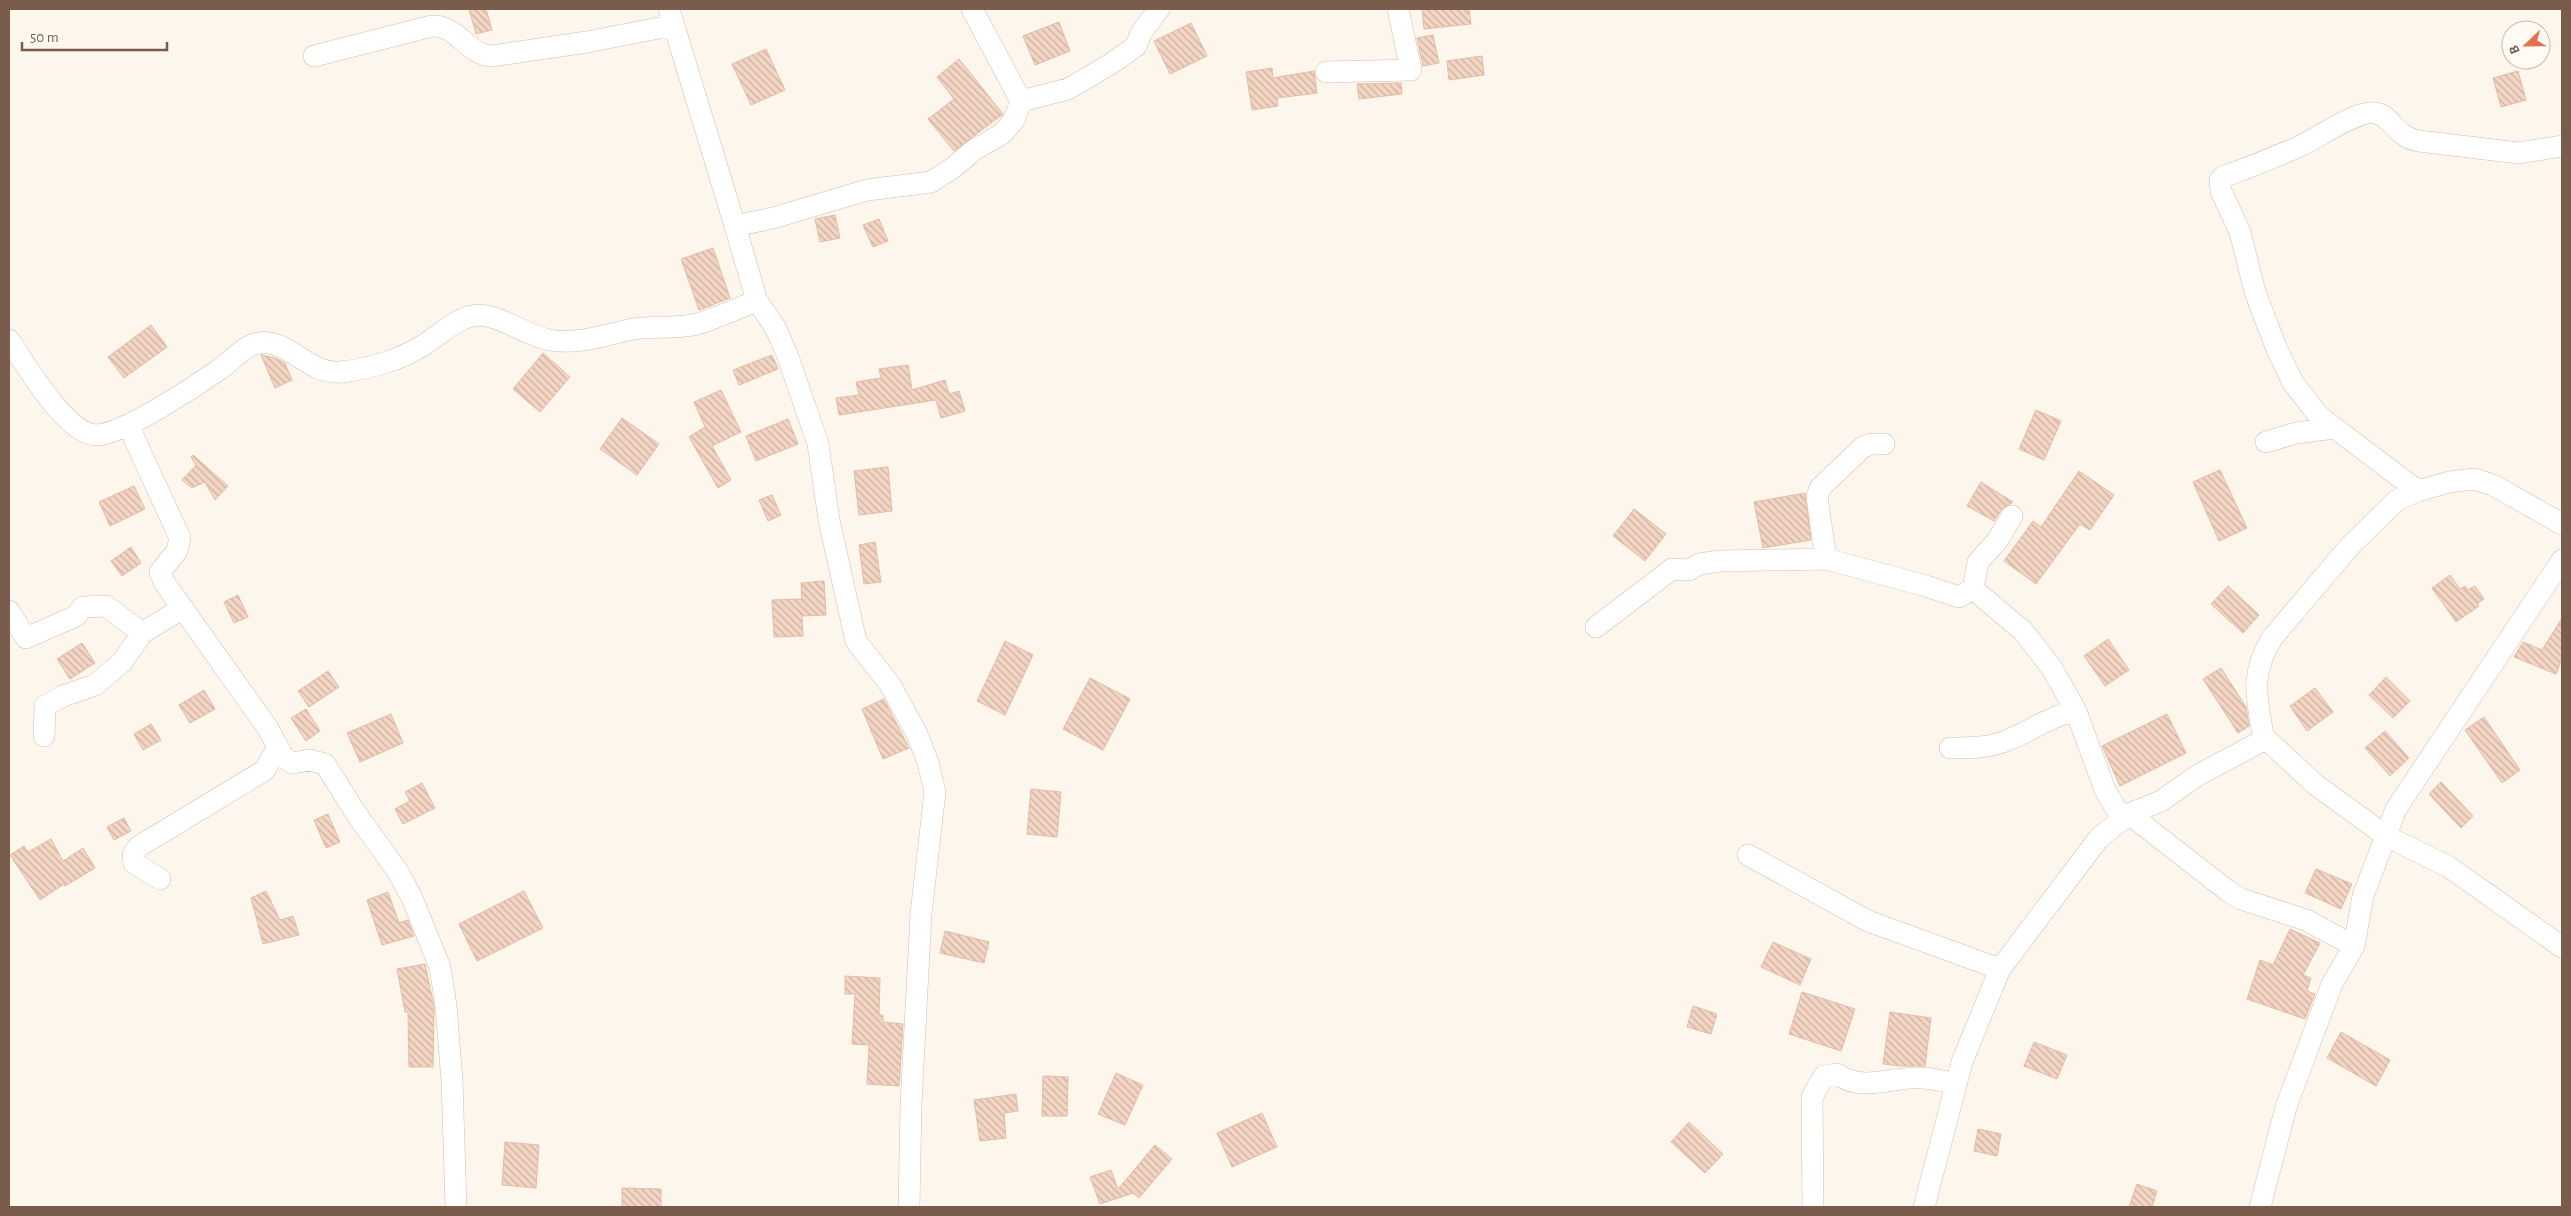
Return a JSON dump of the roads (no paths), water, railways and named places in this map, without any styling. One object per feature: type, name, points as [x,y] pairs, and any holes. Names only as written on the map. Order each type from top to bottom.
[{"type":"street","points":[[972,9],[1022,102]]},
{"type":"street","points":[[1022,102],[1068,89],[1109,65],[1136,46],[1141,34],[1159,9]]},
{"type":"street","points":[[1326,72],[1411,70],[1398,9]]},
{"type":"street","points":[[314,56],[432,26],[445,28],[478,52],[492,56],[587,42],[672,17],[757,301],[775,326],[787,354],[818,444],[827,511],[856,641],[891,686],[912,726],[928,762],[935,792],[921,914],[911,1104],[909,1207]]},
{"type":"street","points":[[735,226],[773,218],[867,190],[931,182],[954,167],[974,150],[1002,134],[1014,120],[1022,102]]},
{"type":"street","points":[[2418,491],[2334,428],[2307,404],[2293,383],[2276,347],[2255,292],[2240,232],[2221,191],[2220,180],[2223,177],[2312,140],[2359,116],[2373,112],[2381,114],[2403,137],[2419,141],[2519,153],[2562,146]]},
{"type":"street","points":[[9,340],[64,418],[82,433],[97,435],[128,426],[218,370],[253,344],[266,343],[276,346],[316,369],[340,372],[384,364],[424,345],[456,322],[473,316],[487,316],[548,340],[576,341],[636,329],[696,324],[757,301]]},
{"type":"street","points":[[128,426],[178,532],[179,546],[160,572],[164,582],[267,727],[284,758],[289,761],[309,760],[324,764],[357,815],[398,872],[425,927],[440,966],[446,1006],[452,1081],[456,1207]]},
{"type":"street","points":[[2266,442],[2296,433],[2334,428]]},
{"type":"street","points":[[1826,559],[1817,497],[1820,488],[1863,447],[1872,444],[1884,444]]},
{"type":"street","points":[[2264,740],[2255,688],[2262,659],[2272,638],[2350,546],[2397,500],[2418,491],[2449,482],[2474,479],[2493,485],[2562,524]]},
{"type":"street","points":[[1596,627],[1672,569],[1689,570],[1699,564],[1720,561],[1826,559],[1959,597],[1973,589],[1978,562],[1997,540],[2012,516]]},
{"type":"street","points":[[2260,1207],[2286,1107],[2332,984],[2354,946],[2363,896],[2396,809],[2460,709],[2562,560]]},
{"type":"street","points":[[1973,589],[2023,630],[2052,667],[2076,711],[2105,790],[2126,817],[2228,892],[2241,899],[2306,920],[2354,946]]},
{"type":"street","points":[[9,611],[26,638],[76,616],[83,606],[106,606],[142,633]]},
{"type":"street","points":[[44,736],[45,706],[63,696],[95,685],[122,662],[142,633],[183,608]]},
{"type":"street","points":[[1950,748],[1977,748],[2006,741],[2058,715],[2076,711]]},
{"type":"street","points":[[1924,1207],[1962,1062],[2000,969],[2099,838],[2126,817],[2161,801],[2198,775],[2264,740],[2267,740],[2316,785],[2386,836],[2449,867],[2562,947]]},
{"type":"street","points":[[160,879],[134,863],[133,855],[138,847],[265,770],[278,747]]},
{"type":"street","points":[[1748,856],[1868,921],[2000,969]]},
{"type":"street","points":[[1813,1207],[1812,1097],[1824,1076],[1837,1074],[1844,1079],[1867,1084],[1921,1078],[1956,1084]]}]
